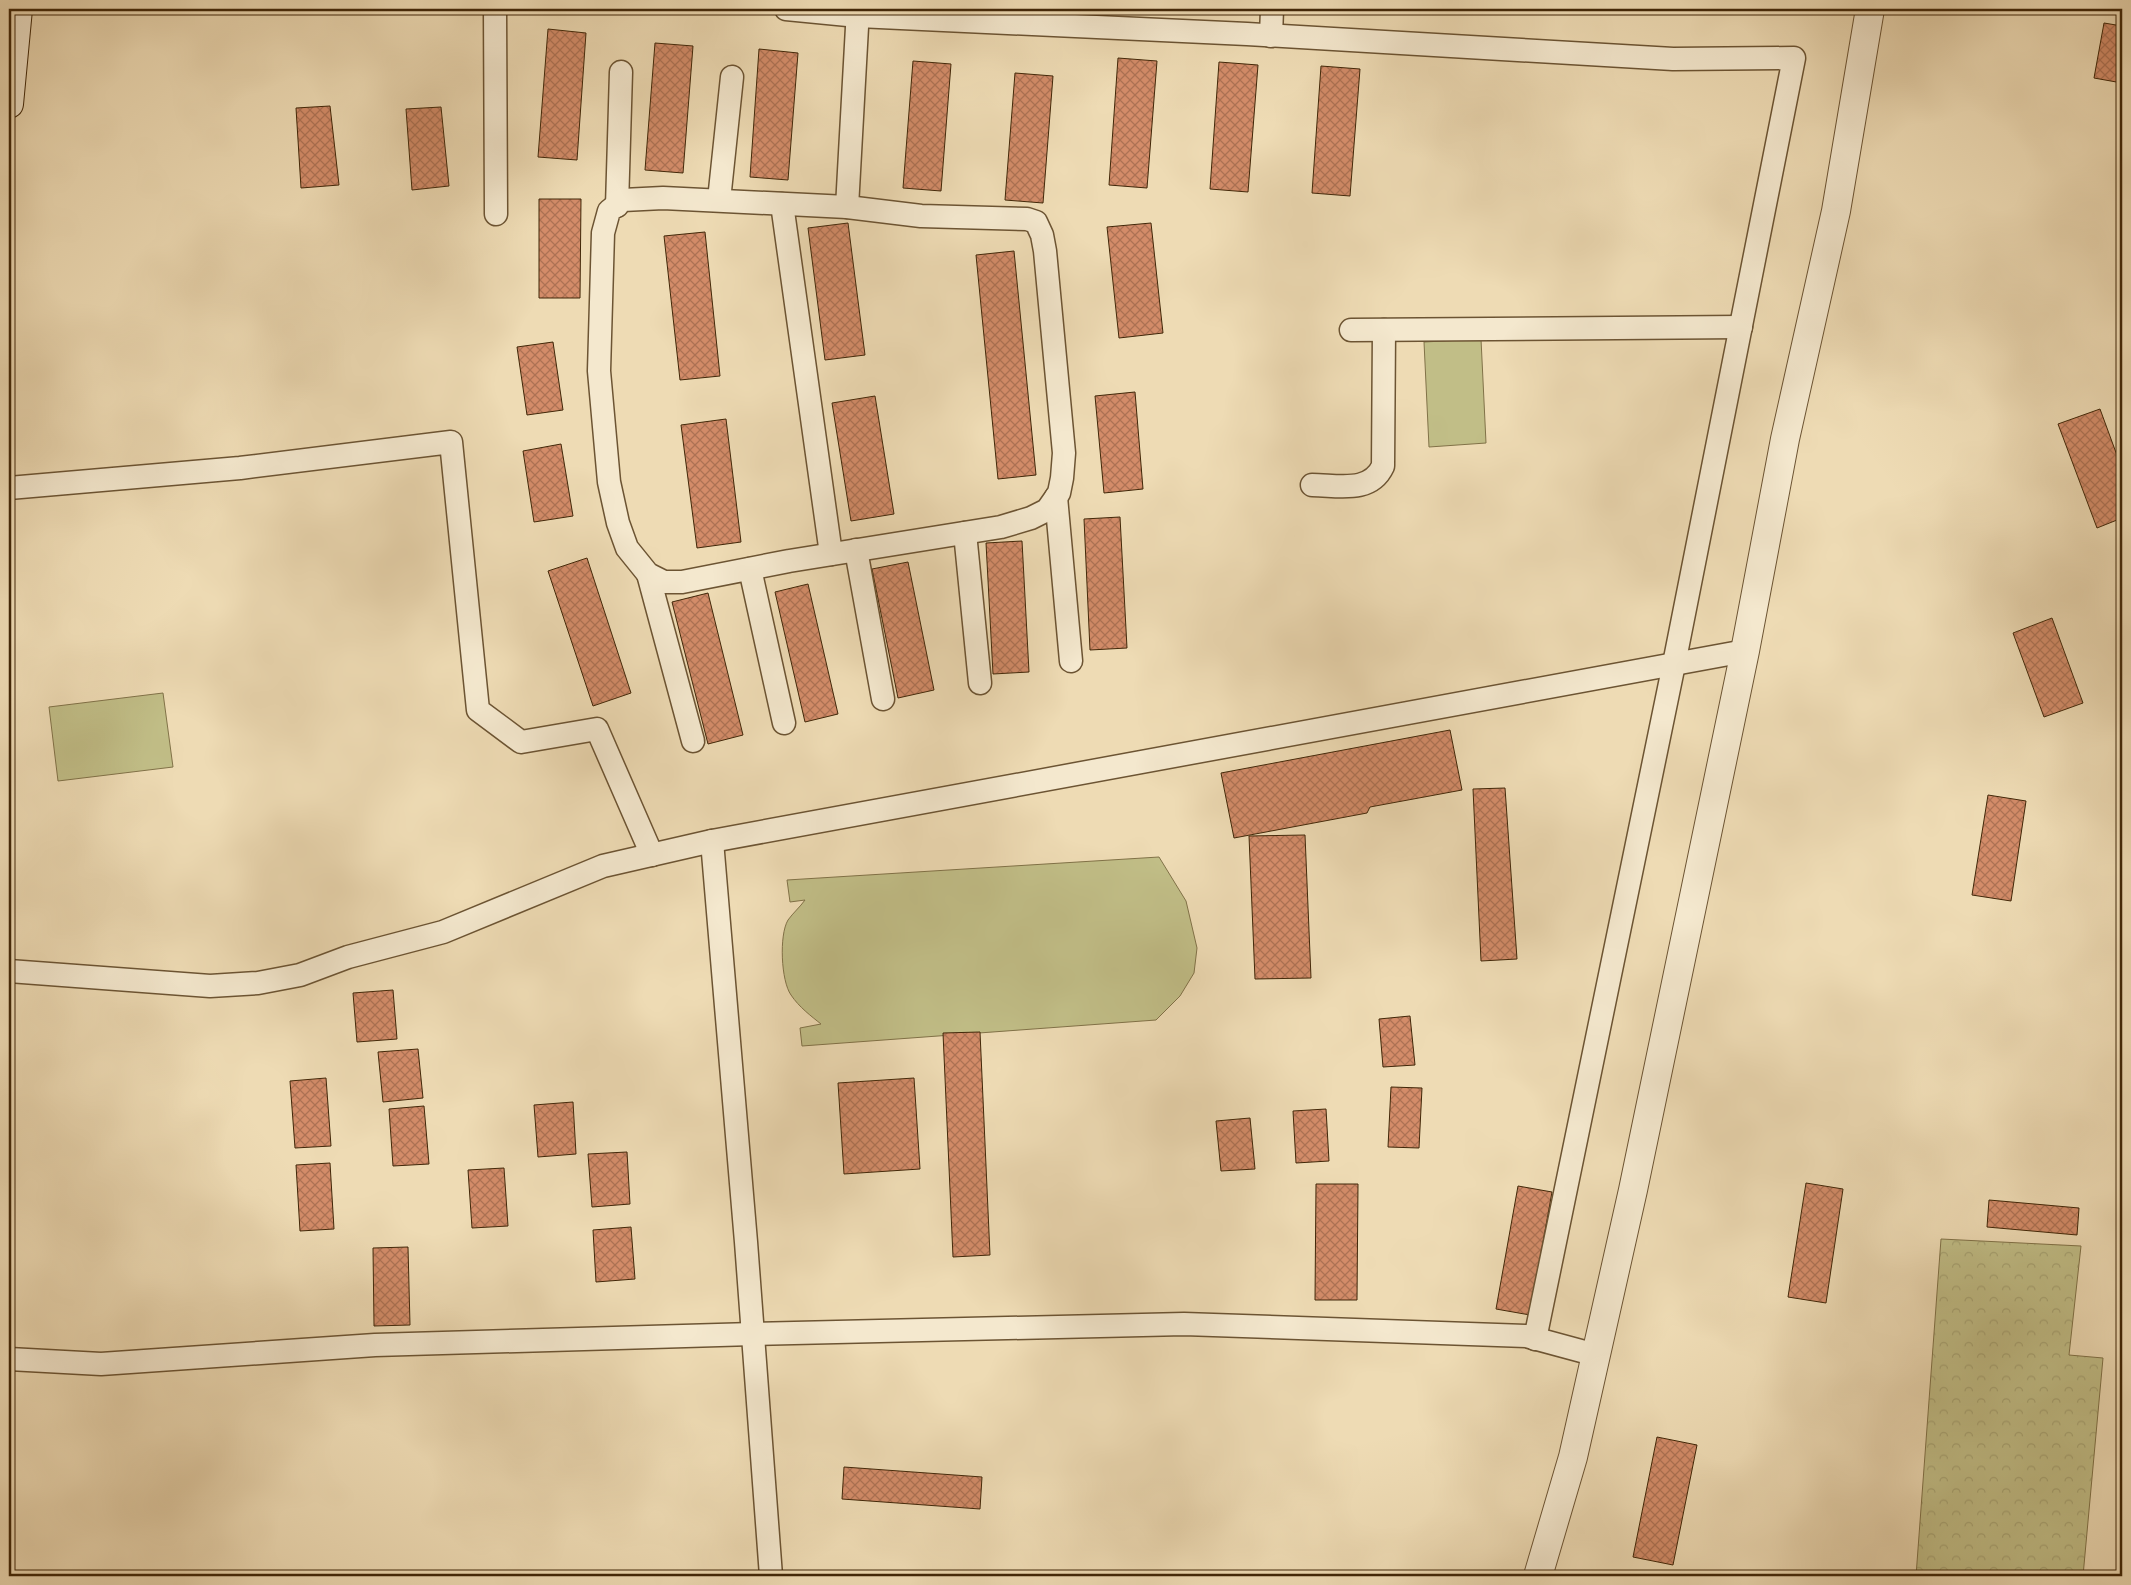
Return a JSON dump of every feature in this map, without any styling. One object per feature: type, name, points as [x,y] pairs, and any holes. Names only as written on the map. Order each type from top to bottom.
[{"type":"street","points":[[9,104],[18,9]]},
{"type":"street","points":[[495,9],[496,214]]},
{"type":"street","points":[[786,9],[1672,59],[1794,58],[1674,664],[1535,1339]]},
{"type":"street","points":[[1271,36],[1272,9]]},
{"type":"street","points":[[1538,1576],[1573,1457],[1633,1190],[1745,651],[1785,439],[1836,211],[1870,9]]},
{"type":"street","points":[[847,207],[858,12]]},
{"type":"street","points":[[617,206],[621,72]]},
{"type":"street","points":[[719,200],[732,77]]},
{"type":"street","points":[[648,574],[664,582],[682,582],[831,554],[1001,527],[1031,518],[1046,510],[1059,493],[1064,453],[1042,235],[1036,222],[1018,218],[921,216],[847,207],[663,198],[623,200],[609,211],[603,232],[599,371],[609,482],[618,523],[627,548],[648,574],[693,741]]},
{"type":"street","points":[[782,204],[831,554]]},
{"type":"street","points":[[1352,330],[1741,327]]},
{"type":"street","points":[[1312,485],[1355,486],[1370,483],[1378,476],[1383,466],[1384,330]]},
{"type":"street","points":[[9,488],[240,468],[451,442],[478,710],[521,742],[597,729],[652,855]]},
{"type":"street","points":[[1056,497],[1071,661]]},
{"type":"street","points":[[965,533],[980,683]]},
{"type":"street","points":[[856,550],[883,699]]},
{"type":"street","points":[[750,569],[784,723]]},
{"type":"street","points":[[9,971],[210,986],[258,983],[300,975],[348,957],[443,932],[603,866],[712,841],[1745,651]]},
{"type":"street","points":[[712,841],[771,1576]]},
{"type":"street","points":[[9,1359],[101,1364],[375,1345],[1184,1324],[1526,1336],[1596,1355]]},
{"type":"green space","points":[[1481,339],[1486,443],[1429,447],[1424,342]]},
{"type":"green space","points":[[163,693],[173,767],[58,781],[49,707]]},
{"type":"green space","points":[[1159,857],[1186,901],[1197,948],[1194,973],[1180,996],[1156,1020],[802,1046],[800,1028],[821,1024],[794,999],[785,979],[782,947],[785,927],[788,920],[805,900],[790,902],[787,880]]},
{"type":"green space","points":[[1941,1239],[2081,1246],[2069,1355],[2103,1358],[2083,1576],[1916,1576]]},
{"type":"building","points":[[2104,23],[2122,26],[2122,83],[2094,78]]},
{"type":"building","points":[[548,29],[586,33],[577,160],[538,157]]},
{"type":"building","points":[[655,43],[693,46],[683,173],[645,170]]},
{"type":"building","points":[[759,49],[798,53],[788,180],[750,177]]},
{"type":"building","points":[[1118,58],[1157,61],[1147,188],[1109,185]]},
{"type":"building","points":[[913,61],[951,64],[941,191],[903,188]]},
{"type":"building","points":[[1219,62],[1258,65],[1248,192],[1210,189]]},
{"type":"building","points":[[1321,66],[1360,69],[1350,196],[1312,193]]},
{"type":"building","points":[[1015,73],[1053,76],[1043,203],[1005,200]]},
{"type":"building","points":[[330,106],[339,185],[301,188],[296,108]]},
{"type":"building","points":[[441,107],[449,186],[412,190],[406,109]]},
{"type":"building","points":[[539,199],[581,199],[580,298],[539,298]]},
{"type":"building","points":[[848,223],[865,355],[825,360],[808,228]]},
{"type":"building","points":[[1151,223],[1163,333],[1119,338],[1107,227]]},
{"type":"building","points":[[705,232],[720,376],[680,380],[664,236]]},
{"type":"building","points":[[1014,251],[1036,475],[998,479],[976,255]]},
{"type":"building","points":[[553,342],[563,410],[527,415],[517,347]]},
{"type":"building","points":[[1135,392],[1143,489],[1104,493],[1095,396]]},
{"type":"building","points":[[875,396],[894,514],[851,521],[832,403]]},
{"type":"building","points":[[2100,409],[2122,469],[2122,518],[2097,528],[2058,424]]},
{"type":"building","points":[[726,419],[741,542],[697,548],[681,425]]},
{"type":"building","points":[[561,444],[573,516],[534,522],[523,451]]},
{"type":"building","points":[[1120,517],[1127,648],[1090,650],[1084,519]]},
{"type":"building","points":[[1022,541],[1029,672],[993,674],[986,543]]},
{"type":"building","points":[[587,558],[631,693],[593,706],[548,571]]},
{"type":"building","points":[[908,562],[934,690],[898,698],[872,569]]},
{"type":"building","points":[[808,584],[838,714],[805,722],[775,592]]},
{"type":"building","points":[[708,593],[743,735],[708,744],[672,602]]},
{"type":"building","points":[[2052,618],[2083,703],[2044,717],[2013,633]]},
{"type":"building","points":[[1450,730],[1462,790],[1370,807],[1367,813],[1234,838],[1221,773]]},
{"type":"building","points":[[1505,788],[1517,959],[1481,961],[1473,789]]},
{"type":"building","points":[[1988,795],[2026,801],[2011,901],[1972,895]]},
{"type":"building","points":[[1305,835],[1311,978],[1255,979],[1249,836]]},
{"type":"building","points":[[393,990],[397,1039],[357,1042],[353,993]]},
{"type":"building","points":[[1410,1016],[1415,1065],[1383,1067],[1379,1019]]},
{"type":"building","points":[[980,1032],[990,1255],[953,1257],[943,1033]]},
{"type":"building","points":[[418,1049],[423,1098],[383,1102],[378,1052]]},
{"type":"building","points":[[326,1078],[331,1146],[295,1148],[290,1081]]},
{"type":"building","points":[[914,1078],[920,1169],[844,1174],[838,1083]]},
{"type":"building","points":[[1391,1087],[1422,1088],[1419,1148],[1388,1147]]},
{"type":"building","points":[[573,1102],[576,1154],[538,1157],[534,1105]]},
{"type":"building","points":[[424,1106],[429,1164],[393,1166],[389,1109]]},
{"type":"building","points":[[1326,1109],[1329,1161],[1296,1163],[1293,1111]]},
{"type":"building","points":[[1250,1118],[1255,1169],[1221,1171],[1216,1121]]},
{"type":"building","points":[[627,1152],[630,1204],[592,1207],[588,1154]]},
{"type":"building","points":[[330,1163],[334,1229],[300,1231],[296,1165]]},
{"type":"building","points":[[504,1168],[508,1226],[472,1228],[468,1170]]},
{"type":"building","points":[[1806,1183],[1843,1189],[1826,1303],[1788,1297]]},
{"type":"building","points":[[1316,1184],[1358,1184],[1357,1300],[1315,1300]]},
{"type":"building","points":[[1518,1186],[1552,1192],[1530,1315],[1496,1309]]},
{"type":"building","points":[[1989,1200],[2079,1208],[2077,1235],[1987,1227]]},
{"type":"building","points":[[631,1227],[635,1279],[596,1282],[593,1230]]},
{"type":"building","points":[[408,1247],[410,1325],[374,1326],[373,1248]]},
{"type":"building","points":[[1657,1437],[1697,1445],[1673,1565],[1633,1557]]},
{"type":"building","points":[[844,1467],[982,1477],[980,1509],[842,1499]]}]
